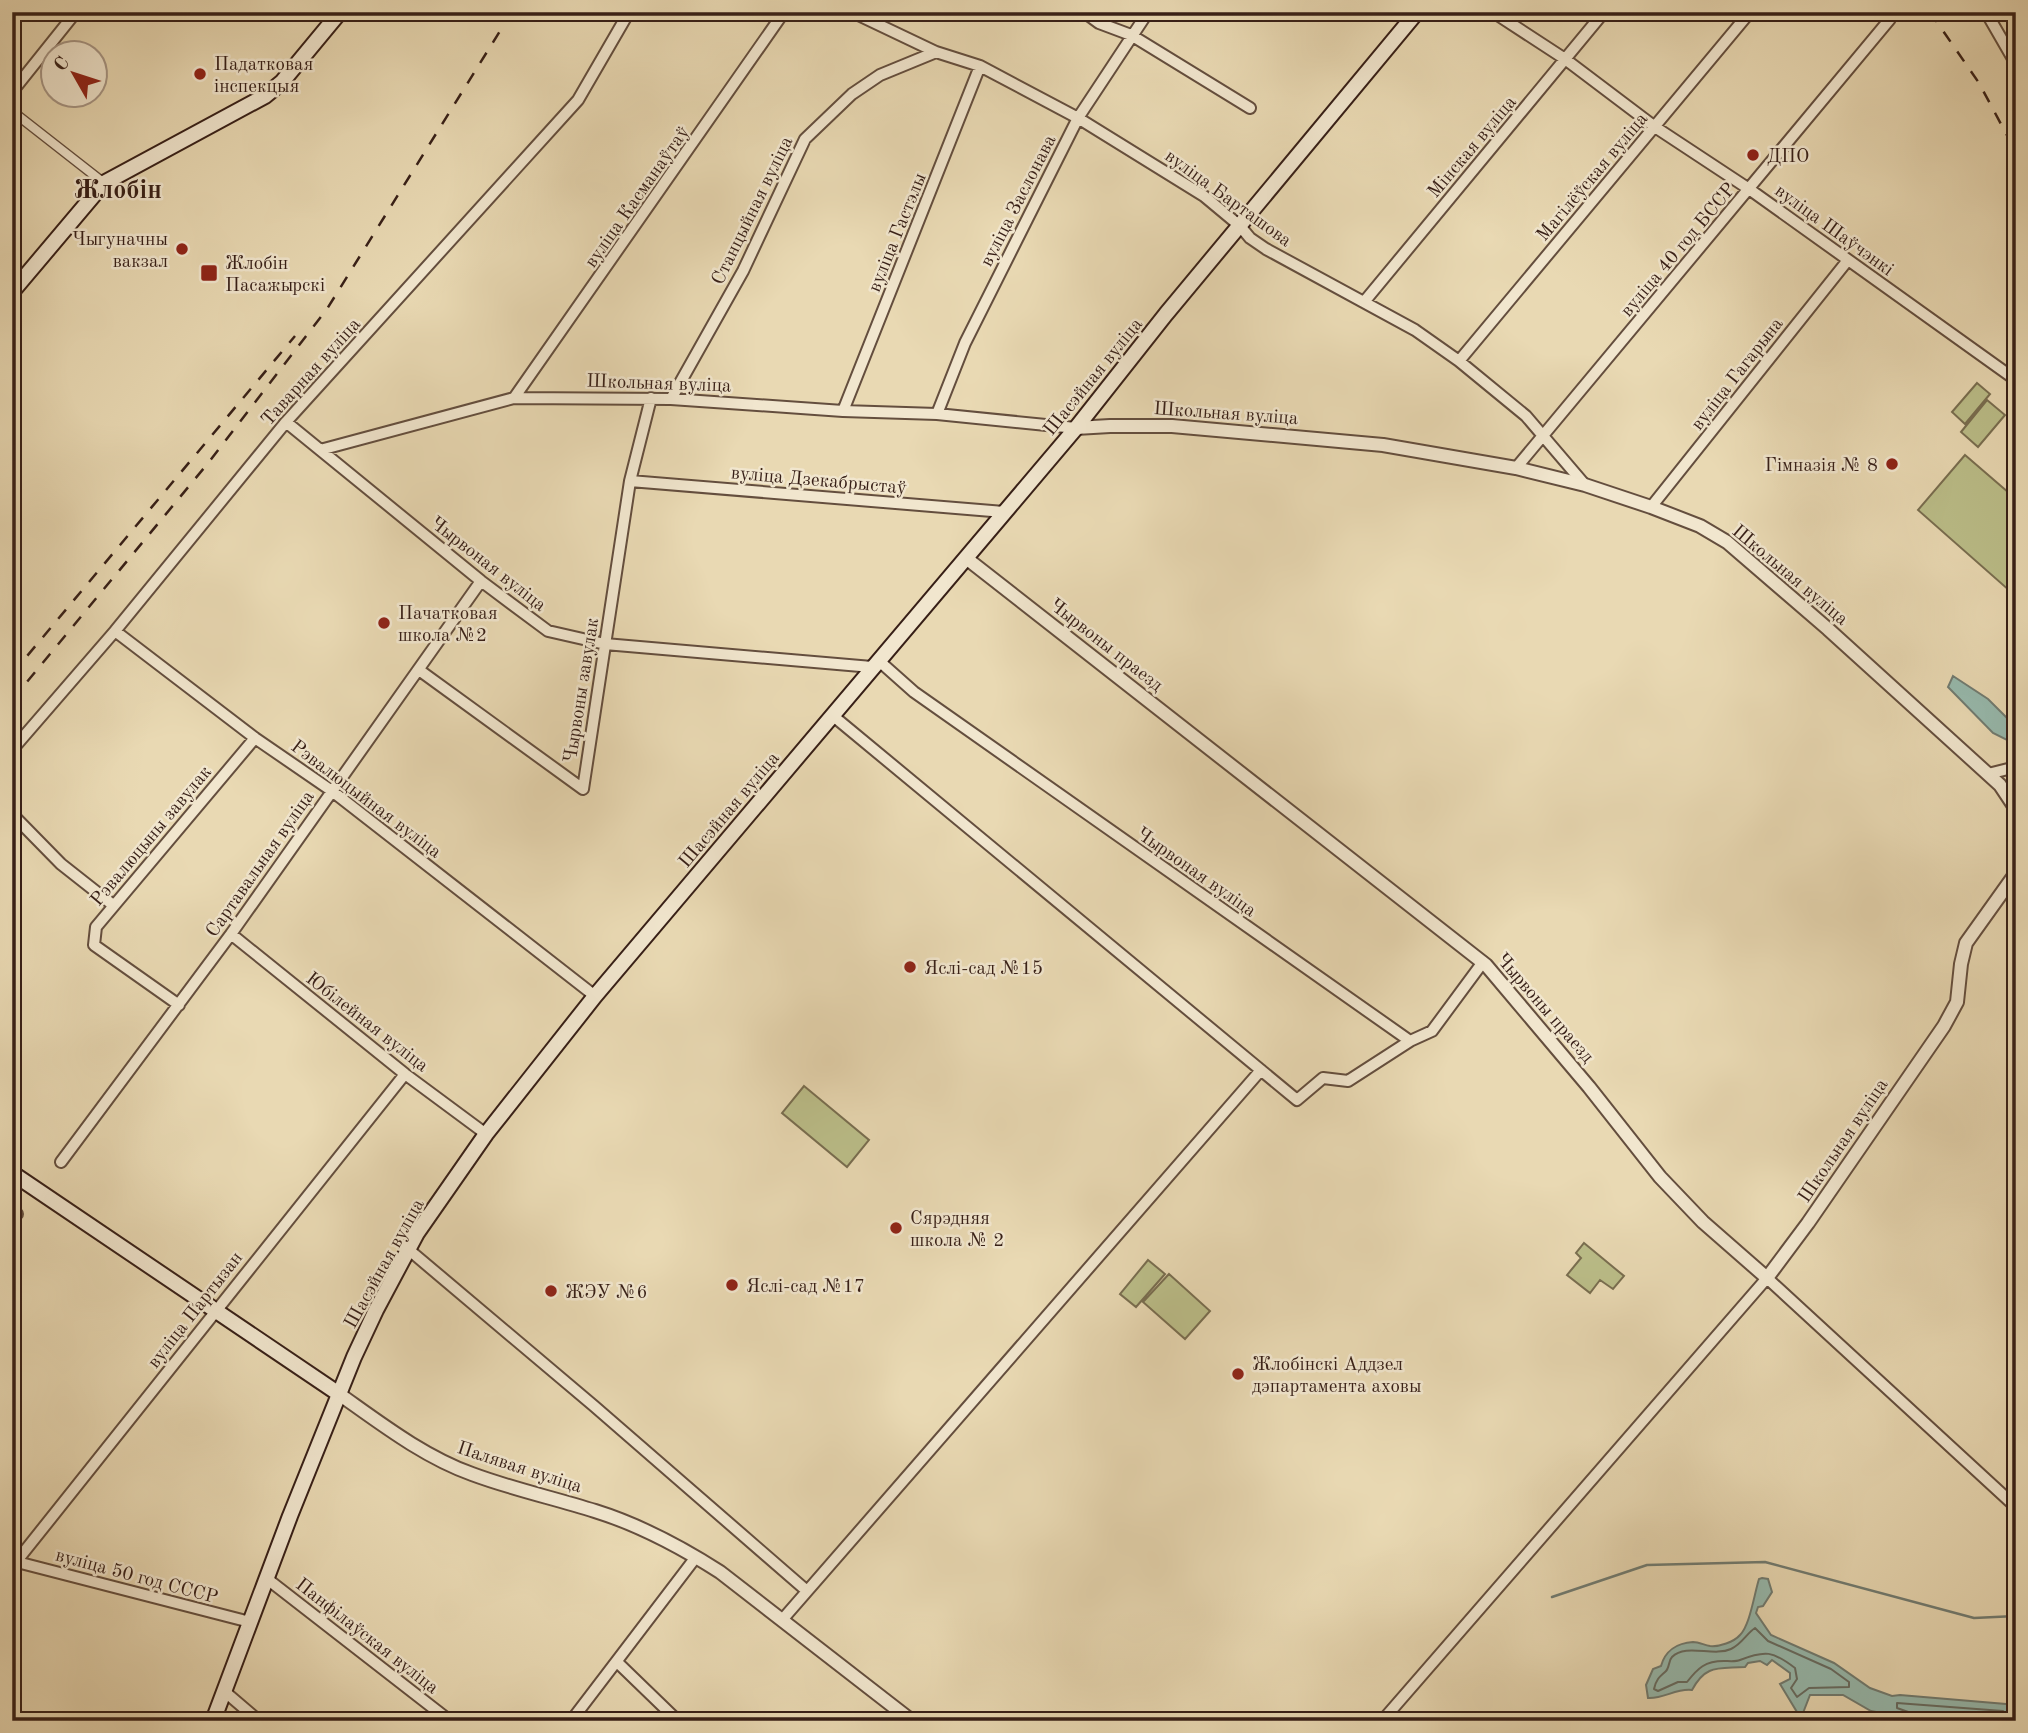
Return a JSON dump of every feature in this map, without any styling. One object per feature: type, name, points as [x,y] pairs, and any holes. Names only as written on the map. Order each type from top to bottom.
[{"type":"main road","points":[[12,292],[104,183],[265,96],[282,82],[340,12]]},
{"type":"main road","name":"Шасэйная вуліца","points":[[212,1721],[339,1394],[376,1310],[429,1214],[486,1134],[595,996],[1076,428],[1417,12]]},
{"type":"main road","name":"Палявая вуліца","points":[[12,1173],[339,1394]]},
{"type":"street","points":[[12,92],[76,12]]},
{"type":"street","name":"Таварная вуліца","points":[[12,750],[115,631],[286,422],[578,100],[629,12]]},
{"type":"street","name":"вуліца Касманаўтаў","points":[[514,398],[785,12]]},
{"type":"street","name":"вуліца Барташова","points":[[852,12],[936,52],[980,66],[1078,118],[1204,196],[1266,249],[1415,330],[1459,361],[1526,416],[1585,485]]},
{"type":"street","points":[[1084,12],[1100,23],[1131,36],[1250,108]]},
{"type":"street","name":"вуліца Заслонава","points":[[937,414],[965,343],[1078,118],[1148,12]]},
{"type":"street","name":"вуліца Шаўчэнкі","points":[[1493,12],[1565,59],[1655,127],[1749,189],[2016,380]]},
{"type":"street","name":"Мінская вуліца","points":[[1364,302],[1604,12]]},
{"type":"street","name":"Магілёўская вуліца","points":[[1459,361],[1750,12]]},
{"type":"street","points":[[1986,12],[2016,64]]},
{"type":"street","name":"вуліца 40 год БССР","points":[[1517,468],[1749,189],[1887,16]]},
{"type":"street","name":"Станцыйная вуліца","points":[[671,399],[743,271],[805,138],[852,94],[880,75],[936,52]]},
{"type":"street","name":"вуліца Гастэлы","points":[[843,411],[980,66]]},
{"type":"street","points":[[12,111],[104,183]]},
{"type":"street","name":"вуліца Гагарына","points":[[1651,506],[1847,260]]},
{"type":"street","name":"Школьная вуліца","points":[[320,450],[514,398],[650,398],[843,411],[937,414],[1076,428],[1172,426],[1383,445],[1517,468],[1585,485],[1651,506],[1700,526],[1727,542],[1828,629],[2000,785],[2016,808]]},
{"type":"street","name":"Чырвоны завулак","points":[[419,670],[583,789],[630,481],[650,398]]},
{"type":"street","name":"Чырвоная вуліца","points":[[286,422],[481,581],[548,631],[605,644],[875,664],[1410,1041]]},
{"type":"street","name":"вуліца Дзекабрыстаў","points":[[630,481],[1004,512]]},
{"type":"street","name":"Чырвоны праезд","points":[[966,558],[1483,962],[1590,1087],[1660,1177],[1703,1222],[2016,1507]]},
{"type":"street","name":"Сартавальная вуліца","points":[[61,1162],[231,934],[481,581]]},
{"type":"street","name":"Рэвалюцыйная вуліца","points":[[115,631],[255,738],[332,791],[595,996]]},
{"type":"street","points":[[832,715],[1297,1100],[1323,1078],[1348,1081],[1410,1041],[1432,1031],[1483,962]]},
{"type":"street","name":"Рэвалюцыны завулак","points":[[179,1004],[94,945],[96,927],[255,738]]},
{"type":"street","points":[[1988,774],[2016,767]]},
{"type":"street","points":[[12,814],[61,864],[113,905]]},
{"type":"street","name":"Школьная вуліца","points":[[1767,1278],[1944,1026],[1958,999],[1966,943],[2016,873]]},
{"type":"street","name":"Юбілейная вуліца","points":[[231,934],[405,1074],[486,1134]]},
{"type":"street","points":[[782,1620],[1261,1070]]},
{"type":"street","name":"вуліца Партызан","points":[[14,1565],[405,1074]]},
{"type":"street","points":[[408,1249],[807,1591]]},
{"type":"street","points":[[1382,1721],[1767,1278]]},
{"type":"street","name":"Палявая вуліца","points":[[339,1394],[414,1444],[470,1474],[597,1511],[661,1537],[696,1557],[782,1620],[912,1721]]},
{"type":"street","points":[[571,1721],[696,1557]]},
{"type":"street","name":"вуліца 50 год СССР","points":[[14,1565],[250,1622]]},
{"type":"street","name":"Панфілаўская вуліца","points":[[266,1578],[450,1721]]},
{"type":"street","points":[[617,1662],[678,1721]]},
{"type":"street","points":[[224,1691],[259,1721]]},
{"type":"green space","points":[[1977,383],[1990,394],[1965,424],[1952,412]]},
{"type":"green space","points":[[1987,400],[2005,415],[1978,447],[1961,432]]},
{"type":"green space","points":[[1965,455],[2016,499],[2016,587],[2011,592],[1918,510]]},
{"type":"green space","points":[[804,1086],[869,1140],[847,1167],[782,1113]]},
{"type":"green space","points":[[1584,1243],[1624,1276],[1613,1289],[1600,1280],[1590,1293],[1567,1275],[1581,1258],[1576,1253]]},
{"type":"green space","points":[[1148,1260],[1165,1274],[1136,1307],[1120,1294]]},
{"type":"green space","points":[[1169,1274],[1210,1311],[1185,1339],[1143,1302]]},
{"type":"water","points":[[1953,676],[1988,699],[2016,727],[2015,744],[1993,733],[1948,687]]},
{"type":"water","points":[[1759,1579],[1768,1579],[1772,1592],[1756,1613],[1771,1635],[1834,1663],[1870,1688],[1892,1696],[2006,1704],[2012,1709],[2013,1721],[1923,1721],[1871,1711],[1843,1695],[1810,1695],[1803,1713],[1797,1712],[1780,1684],[1790,1679],[1790,1673],[1772,1660],[1767,1665],[1760,1661],[1748,1663],[1745,1667],[1714,1669],[1702,1676],[1692,1690],[1648,1698],[1646,1685],[1653,1669],[1661,1666],[1672,1649],[1693,1642],[1718,1646],[1740,1635],[1749,1617]]},
{"type":"waterway","points":[[1552,1597],[1647,1565],[1765,1562],[1974,1618],[2016,1616]]},
{"type":"railway","points":[[1930,12],[1979,83],[2016,152]]},
{"type":"railway","points":[[12,700],[209,462],[327,309],[505,23]]},
{"type":"railway","points":[[12,674],[295,336]]},
{"type":"railway","points":[[12,518],[18,510]]},
{"type":"place","name":"Падатковая інспекцыя","points":[[200,74]]},
{"type":"place","name":"ДПО","points":[[1753,155]]},
{"type":"place","name":"Чыгуначны вакзал","points":[[182,249]]},
{"type":"place","name":"Жлобін Пасажырскі","points":[[209,273]]},
{"type":"place","name":"Гімназія № 8","points":[[1892,464]]},
{"type":"place","name":"Пачатковая школа №2","points":[[384,623]]},
{"type":"place","name":"Яслі-сад №15","points":[[910,967]]},
{"type":"place","name":"Сярэдняя школа № 2","points":[[896,1228]]},
{"type":"place","name":"Яслі-сад №17","points":[[732,1285]]},
{"type":"place","name":"ЖЭУ №6","points":[[551,1291]]},
{"type":"place","name":"Жлобінскі Аддзел дэпартамента аховы","points":[[1238,1374]]},
{"type":"district","name":"Жлобін","points":[[118,189]]}]
